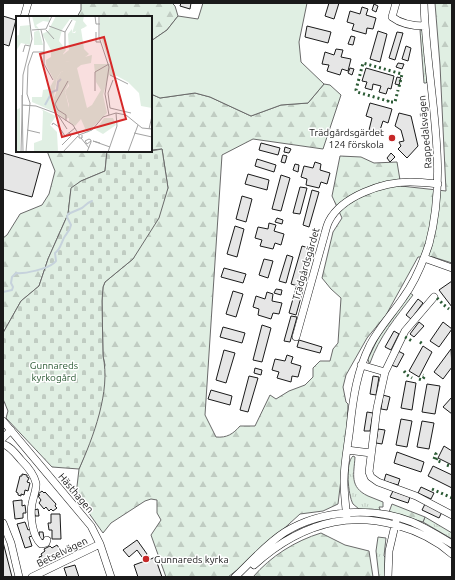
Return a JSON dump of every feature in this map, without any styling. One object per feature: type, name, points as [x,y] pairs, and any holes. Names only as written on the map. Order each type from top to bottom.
[{"type":"street","points":[[24,16],[28,3]]},
{"type":"street","points":[[396,3],[392,17],[396,20],[415,26],[425,26]]},
{"type":"street","name":"Rappedalsvägen","points":[[346,517],[344,481],[347,450],[354,394],[361,366],[378,331],[410,288],[424,258],[433,226],[438,184],[424,3]]},
{"type":"street","name":"Trädgårdsgärdet","points":[[296,337],[329,220],[335,213],[360,193],[383,185],[409,182],[438,184]]},
{"type":"street","points":[[424,258],[452,268]]},
{"type":"street","points":[[434,297],[405,331],[385,372],[377,408],[370,453],[369,472],[374,480],[416,496],[452,515]]},
{"type":"street","points":[[361,366],[385,372]]},
{"type":"street","name":"Hästhagen","points":[[3,421],[91,526],[100,544],[111,577]]},
{"type":"street","points":[[3,438],[11,430]]},
{"type":"street","points":[[3,444],[10,446],[34,476],[36,484],[31,513],[34,531],[38,541],[41,544],[46,543],[47,540]]},
{"type":"street","points":[[347,450],[370,453]]},
{"type":"street","points":[[235,577],[269,544],[284,533],[298,525],[316,519],[346,517],[371,513],[397,517],[424,527],[452,544]]},
{"type":"street","points":[[241,577],[265,556],[291,538],[309,529],[346,517],[412,529],[427,536],[452,554]]},
{"type":"street","points":[[388,577],[390,551],[397,517]]},
{"type":"street","points":[[3,523],[11,543],[20,577]]},
{"type":"street","name":"Betselvägen","points":[[32,577],[100,544]]},
{"type":"green space","points":[[81,3],[172,3],[175,6],[178,16],[167,30],[152,40],[152,16],[78,16],[81,10]]},
{"type":"green space","points":[[203,3],[307,3],[299,42],[301,62],[324,84],[308,103],[281,105],[251,116],[210,97],[195,93],[160,98],[152,94],[152,40],[167,30],[178,16],[198,19]]},
{"type":"green space","points":[[435,3],[452,3],[452,263],[433,257],[418,257],[386,315],[367,338],[346,375],[343,387],[346,402],[348,404],[347,430],[338,504],[323,511],[300,514],[245,564],[228,577],[166,577],[151,535],[161,520],[157,513],[157,500],[151,499],[145,501],[111,523],[103,533],[76,495],[79,469],[85,454],[105,365],[103,356],[103,287],[105,282],[133,259],[168,188],[162,149],[152,150],[152,94],[160,98],[195,93],[210,97],[251,116],[281,105],[308,103],[324,84],[330,85],[341,95],[323,149],[253,139],[222,155],[205,415],[216,437],[223,437],[232,433],[240,426],[255,426],[270,395],[276,399],[289,391],[305,385],[313,377],[313,368],[320,361],[330,361],[333,349],[338,343],[341,298],[322,278],[333,232],[342,218],[332,196],[340,156],[361,157],[374,163],[397,162],[401,186],[446,191],[440,65]]},
{"type":"green space","points":[[420,30],[423,32],[426,83],[424,83]]},
{"type":"green space","name":"Gunnareds kyrkogård","points":[[162,149],[168,188],[159,218],[133,259],[105,282],[103,287],[103,356],[105,384],[103,399],[95,429],[79,469],[52,467],[6,418],[8,411],[3,399],[3,333],[21,301],[39,286],[48,259],[68,214],[71,188],[81,181],[105,171],[107,152],[152,151]]},
{"type":"green space","points":[[47,152],[107,152],[105,171],[81,181],[71,189],[68,214],[48,259],[39,286],[21,301],[3,333],[3,238],[7,235],[20,214],[42,205],[49,194],[55,171]]},
{"type":"green space","points":[[410,293],[413,295],[383,336],[369,363],[368,359],[380,334]]},
{"type":"green space","points":[[353,456],[355,457],[355,484],[368,496],[383,502],[383,507],[379,507],[381,512],[359,509],[351,500],[348,472],[350,460]]},
{"type":"green space","points":[[392,504],[425,517],[423,522],[389,512]]},
{"type":"green space","points":[[425,517],[452,533],[452,539],[423,522]]},
{"type":"green space","points":[[321,533],[345,545],[369,551],[373,577],[253,577],[268,562],[284,550],[302,540]]},
{"type":"green space","points":[[378,537],[386,538],[384,556],[385,577],[379,577],[376,551]]},
{"type":"building","points":[[181,3],[191,3],[190,9],[180,6]]},
{"type":"building","points":[[329,3],[339,3],[334,19],[325,16]]},
{"type":"building","points":[[374,4],[378,6],[376,12],[372,10]]},
{"type":"building","points":[[362,7],[368,9],[366,15],[376,18],[373,29],[367,28],[366,34],[352,30],[354,24],[347,22],[350,11],[360,14]]},
{"type":"building","points":[[3,16],[16,20],[9,46],[3,44]]},
{"type":"building","points":[[307,26],[331,32],[328,43],[305,37]]},
{"type":"building","points":[[378,31],[387,34],[380,62],[370,59]]},
{"type":"building","points":[[397,32],[403,33],[395,60],[389,58]]},
{"type":"building","points":[[351,36],[355,37],[353,45],[348,44]]},
{"type":"building","points":[[406,46],[411,48],[408,61],[402,59]]},
{"type":"building","points":[[336,49],[343,50],[341,57],[351,59],[348,71],[342,69],[340,75],[327,71],[329,65],[322,64],[325,52],[334,55]]},
{"type":"building","points":[[398,63],[404,64],[402,69],[396,67]]},
{"type":"building","points":[[350,68],[354,69],[352,75],[348,73]]},
{"type":"building","points":[[366,68],[394,76],[391,89],[388,88],[386,94],[379,92],[381,86],[373,84],[372,90],[365,88],[367,82],[362,81]]},
{"type":"building","points":[[397,77],[401,78],[399,85],[395,84]]},
{"type":"building","points":[[370,103],[392,109],[388,123],[383,121],[379,133],[369,130],[372,118],[366,116]]},
{"type":"building","points":[[399,113],[411,116],[418,146],[407,158],[398,149],[401,146],[399,142],[404,141],[401,130],[395,126]]},
{"type":"building","points":[[261,143],[280,148],[278,155],[259,150]]},
{"type":"building","points":[[285,147],[291,149],[289,153],[284,152]]},
{"type":"building","points":[[3,153],[41,164],[32,197],[3,189]]},
{"type":"building","points":[[391,153],[395,157],[390,162],[387,158]]},
{"type":"building","points":[[283,155],[287,156],[285,163],[281,162]]},
{"type":"building","points":[[257,159],[276,165],[274,172],[255,166]]},
{"type":"building","points":[[315,162],[321,164],[320,170],[330,173],[327,184],[321,182],[319,188],[306,185],[307,179],[301,177],[304,166],[313,168]]},
{"type":"building","points":[[295,164],[299,165],[298,172],[293,170]]},
{"type":"building","points":[[248,174],[269,180],[267,190],[245,184]]},
{"type":"building","points":[[281,175],[290,178],[281,211],[272,209]]},
{"type":"building","points":[[300,187],[307,188],[300,214],[293,213]]},
{"type":"building","points":[[312,190],[319,192],[309,227],[303,225]]},
{"type":"building","points":[[242,196],[252,199],[246,222],[236,219]]},
{"type":"building","points":[[277,218],[283,220],[282,224],[275,222]]},
{"type":"building","points":[[269,223],[276,225],[274,231],[284,234],[281,245],[275,243],[273,249],[260,246],[262,240],[255,238],[258,227],[268,229]]},
{"type":"building","points":[[235,226],[244,229],[237,257],[227,254]]},
{"type":"building","points":[[302,246],[309,248],[298,286],[291,284]]},
{"type":"building","points":[[287,255],[293,257],[286,283],[279,281]]},
{"type":"building","points":[[264,259],[273,261],[268,278],[259,275]]},
{"type":"building","points":[[224,268],[246,274],[243,283],[221,277]]},
{"type":"building","points":[[452,281],[452,307],[439,290]]},
{"type":"building","points":[[296,288],[303,290],[296,315],[289,313]]},
{"type":"building","points":[[276,289],[282,290],[281,295],[274,293]]},
{"type":"building","points":[[233,291],[243,294],[236,317],[226,314]]},
{"type":"building","points":[[267,292],[273,294],[272,301],[282,303],[279,314],[273,313],[271,319],[258,315],[259,309],[253,307],[256,296],[265,299]]},
{"type":"building","points":[[418,299],[423,303],[411,319],[406,315]]},
{"type":"building","points":[[291,316],[297,317],[290,342],[284,341]]},
{"type":"building","points":[[419,322],[424,326],[414,337],[410,334]]},
{"type":"building","points":[[443,322],[452,329],[439,347],[430,341]]},
{"type":"building","points":[[262,325],[271,328],[262,362],[253,360]]},
{"type":"building","points":[[223,327],[245,333],[242,343],[220,337]]},
{"type":"building","points":[[394,331],[399,334],[391,350],[385,347]]},
{"type":"building","points":[[299,340],[322,347],[320,353],[297,347]]},
{"type":"building","points":[[423,346],[432,352],[419,377],[409,371]]},
{"type":"building","points":[[451,349],[452,367],[443,379],[434,372]]},
{"type":"building","points":[[224,350],[235,353],[226,383],[216,380]]},
{"type":"building","points":[[398,351],[404,354],[397,367],[391,365]]},
{"type":"building","points":[[287,355],[293,357],[291,363],[301,366],[298,377],[292,376],[291,382],[277,378],[279,372],[272,370],[275,359],[285,361]]},
{"type":"building","points":[[255,368],[262,370],[261,375],[254,373]]},
{"type":"building","points":[[249,376],[258,378],[248,412],[240,410]]},
{"type":"building","points":[[373,376],[379,377],[376,395],[370,394]]},
{"type":"building","points":[[406,381],[416,383],[412,410],[401,408]]},
{"type":"building","points":[[427,384],[440,386],[435,414],[422,412]]},
{"type":"building","points":[[211,390],[232,396],[230,405],[208,399]]},
{"type":"building","points":[[383,395],[390,397],[387,410],[381,409]]},
{"type":"building","points":[[452,397],[452,414],[443,407]]},
{"type":"building","points":[[367,412],[373,413],[370,431],[364,431]]},
{"type":"building","points":[[401,419],[412,421],[407,447],[396,445]]},
{"type":"building","points":[[422,421],[434,423],[429,449],[417,447]]},
{"type":"building","points":[[378,429],[385,430],[382,444],[376,443]]},
{"type":"building","points":[[444,446],[452,451],[452,465],[438,458]]},
{"type":"building","points":[[397,452],[424,462],[421,472],[394,463]]},
{"type":"building","points":[[433,466],[452,475],[452,488],[428,476]]},
{"type":"building","points":[[22,474],[27,475],[29,478],[27,482],[30,483],[28,491],[25,490],[24,495],[21,494],[21,496],[16,492],[20,476],[22,476]]},
{"type":"building","points":[[386,474],[400,479],[398,485],[384,481]]},
{"type":"building","points":[[421,487],[434,493],[431,499],[418,493]]},
{"type":"building","points":[[42,491],[44,493],[45,492],[56,504],[55,506],[57,508],[53,511],[51,509],[49,511],[46,507],[44,509],[39,503],[41,500],[38,496],[40,495],[38,494]]},
{"type":"building","points":[[393,491],[410,497],[408,503],[390,497]]},
{"type":"building","points":[[22,500],[22,506],[25,505],[26,513],[23,513],[23,518],[15,519],[13,501]]},
{"type":"building","points":[[425,504],[442,512],[439,518],[422,510]]},
{"type":"building","points":[[38,509],[39,516],[35,516],[34,510]]},
{"type":"building","points":[[51,514],[60,514],[61,539],[52,539],[52,530],[49,530],[48,523],[51,523]]},
{"type":"building","points":[[25,522],[28,530],[30,529],[32,536],[29,537],[32,546],[25,548],[17,524]]},
{"type":"building","points":[[39,532],[43,532],[44,539],[40,540]]},
{"type":"building","name":"Gunnareds kyrka","points":[[137,540],[147,554],[146,556],[149,556],[149,560],[155,557],[162,577],[138,577],[134,565],[145,561],[137,550],[129,557],[123,550]]},
{"type":"building","points":[[3,542],[12,577],[3,577]]},
{"type":"building","points":[[57,545],[61,551],[61,554],[44,563],[41,561],[39,557],[42,556],[41,554],[45,551],[44,549],[50,546],[52,548]]},
{"type":"building","points":[[75,565],[79,577],[67,577],[64,568]]},
{"type":"waterway","points":[[3,292],[12,290],[12,277],[16,273],[36,271],[51,265],[56,261],[55,253],[59,250],[71,227],[67,217],[68,214],[82,208],[92,201]]},
{"type":"hedge","points":[[388,100],[357,92],[356,90],[363,63],[402,74],[399,87]]},
{"type":"hedge","points":[[391,102],[395,102],[398,90]]},
{"type":"hedge","points":[[437,298],[443,304]]},
{"type":"hedge","points":[[444,305],[449,309]]},
{"type":"hedge","points":[[405,337],[412,341]]},
{"type":"hedge","points":[[420,342],[424,345]]},
{"type":"hedge","points":[[404,371],[412,378]]},
{"type":"hedge","points":[[419,379],[422,380],[425,376],[423,375]]},
{"type":"hedge","points":[[434,459],[436,454],[434,453],[435,452]]},
{"type":"hedge","points":[[437,458],[436,460],[441,462]]},
{"type":"hedge","points":[[447,465],[452,467]]},
{"type":"hedge","points":[[432,489],[452,498]]},
{"type":"place","name":"Trädgårdsgärdet 124 förskola","points":[[392,138]]},
{"type":"place","name":"Gunnareds kyrka","points":[[146,559]]}]
